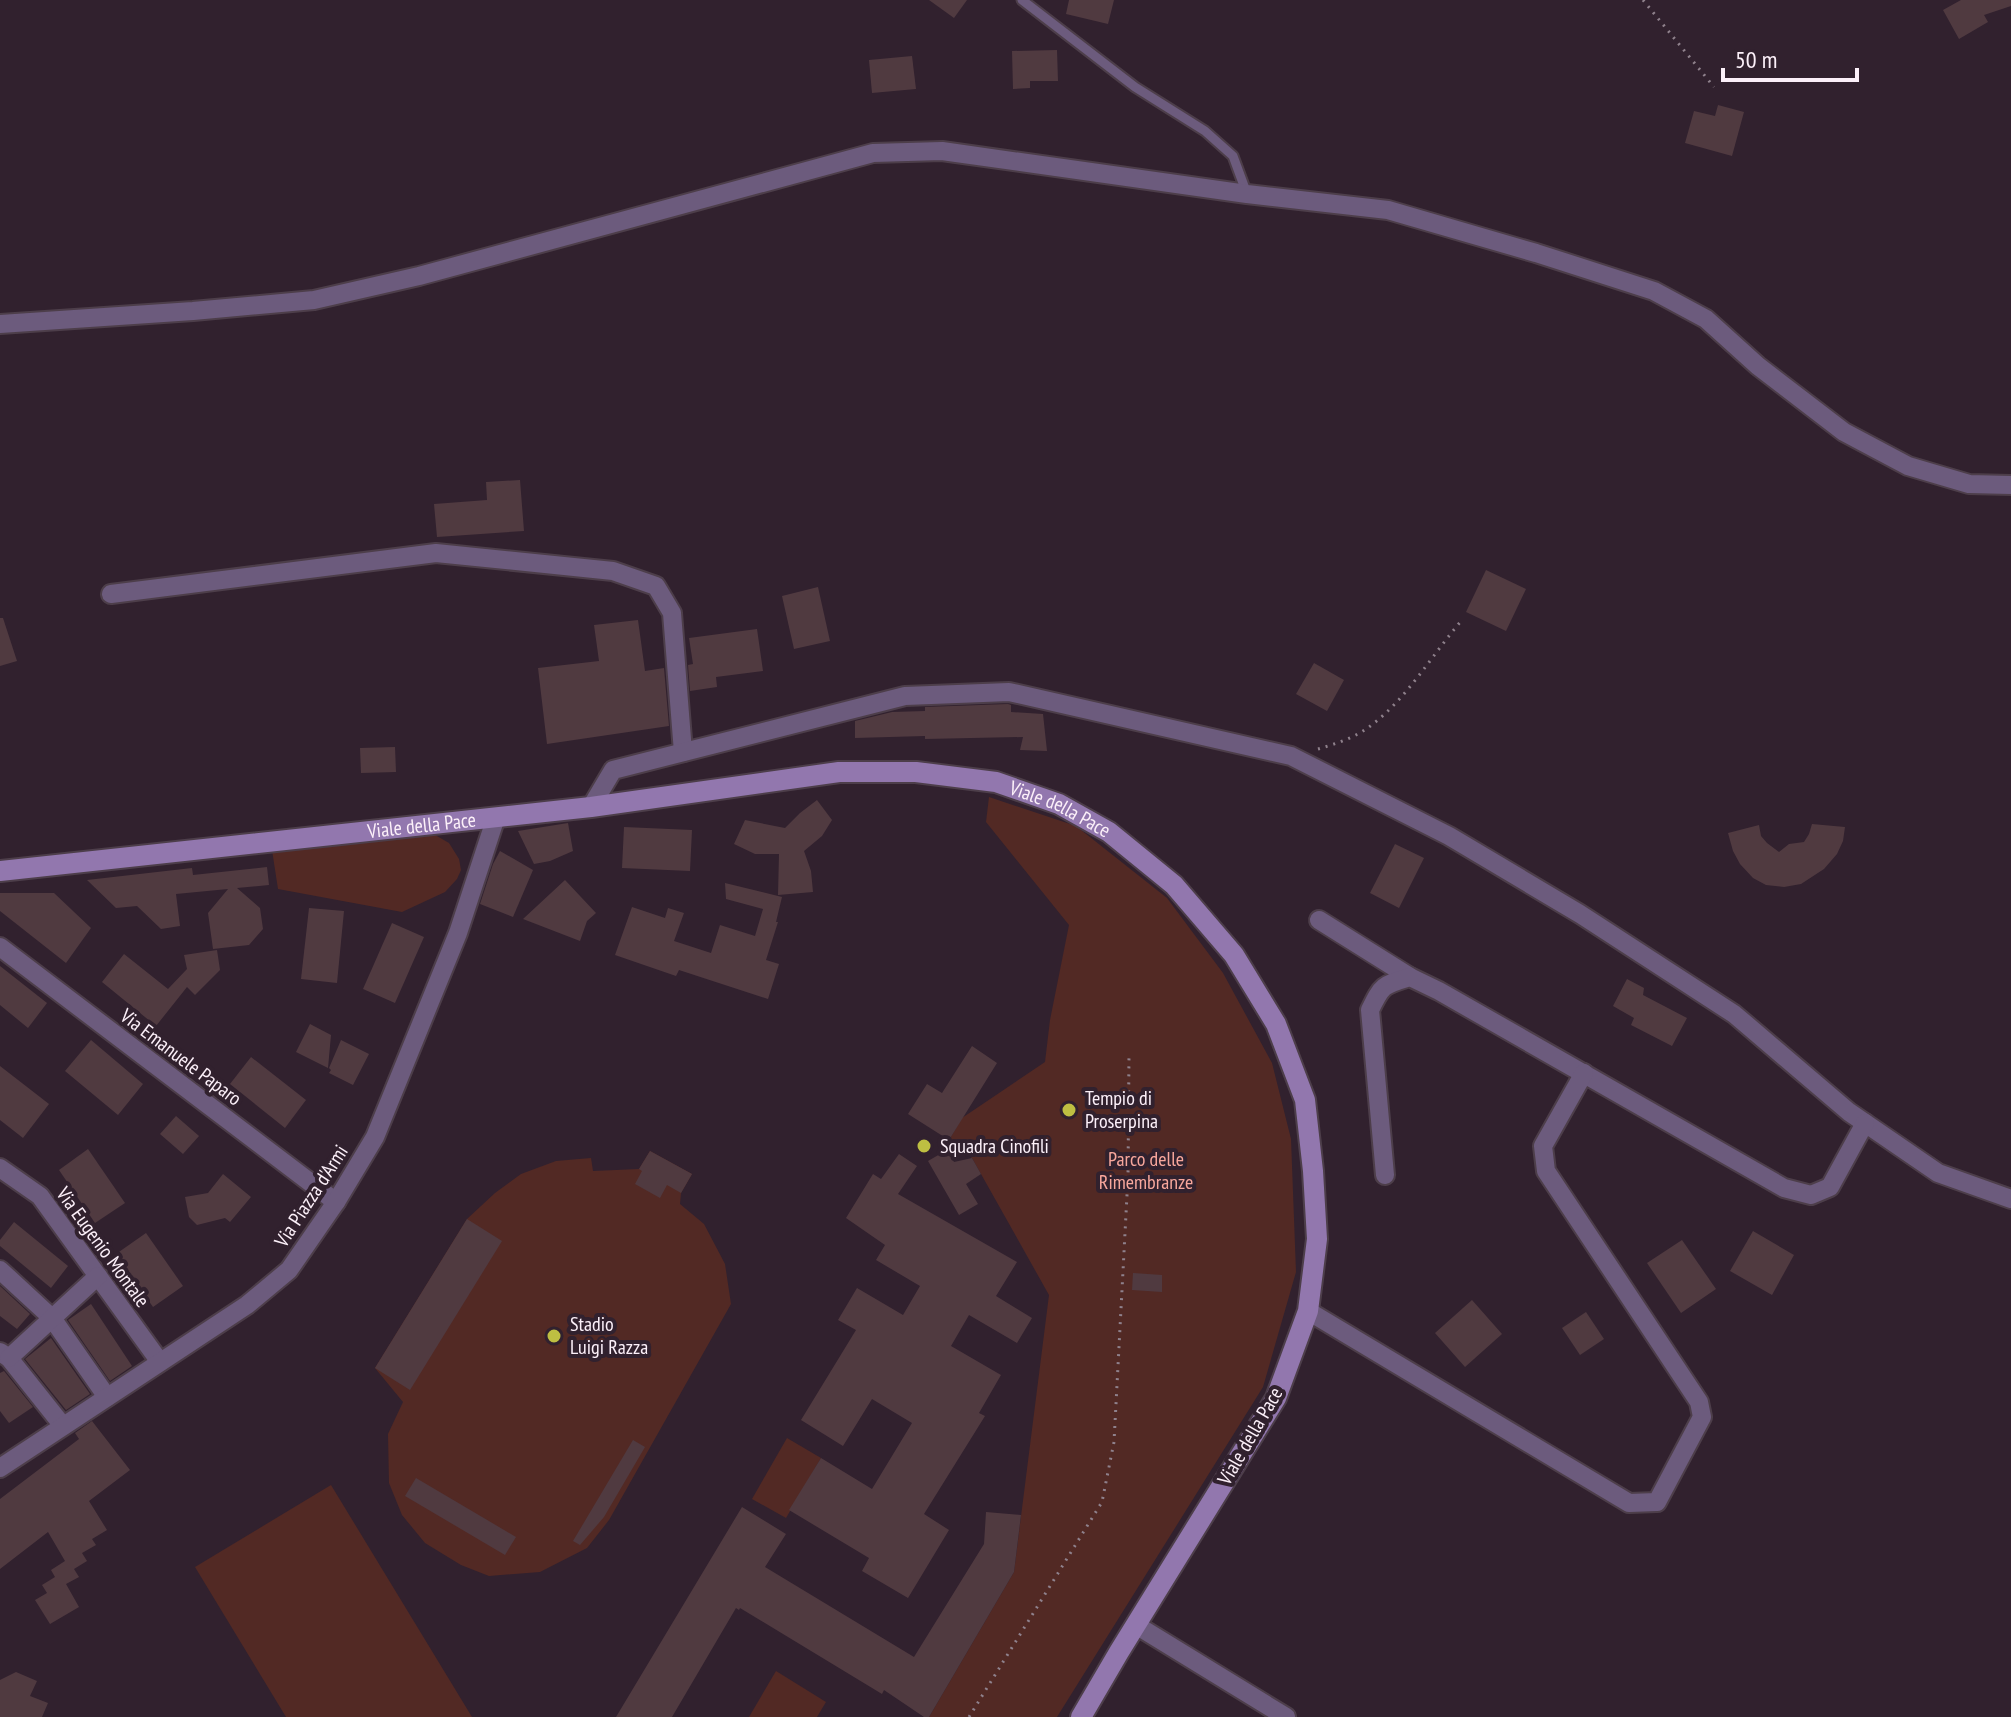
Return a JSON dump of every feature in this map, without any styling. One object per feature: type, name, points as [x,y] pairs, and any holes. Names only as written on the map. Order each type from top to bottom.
[{"type":"main road","name":"Viale della Pace","points":[[0,871],[591,807],[839,772],[916,772],[996,782],[1059,804],[1109,832],[1174,885],[1234,955],[1276,1024],[1305,1100],[1317,1239],[1308,1311],[1276,1398],[1081,1717]]},
{"type":"street","points":[[0,324],[314,300],[419,276],[873,153],[942,151],[1247,194],[1388,210],[1654,291],[1706,319],[1758,366],[1844,432],[1908,466],[1969,484],[2011,485]]},
{"type":"street","points":[[111,594],[436,553],[613,571],[656,586],[672,613],[683,752]]},
{"type":"street","points":[[591,807],[613,770],[905,696],[1009,692],[1291,756],[1449,836],[1591,921],[1734,1014],[1849,1112],[1938,1173],[2011,1199]]},
{"type":"street","name":"Via Piazza d'Armi","points":[[0,1468],[247,1305],[289,1270],[336,1202],[375,1137],[458,933],[496,817]]},
{"type":"street","points":[[1319,920],[1410,977],[1784,1188],[1811,1195],[1830,1187],[1865,1123]]},
{"type":"street","name":"Via Emanuele Paparo","points":[[0,947],[336,1202]]},
{"type":"street","points":[[1385,1175],[1370,1010],[1379,991],[1388,983],[1410,977]]},
{"type":"street","points":[[1308,1311],[1629,1503],[1657,1502],[1702,1417],[1699,1402],[1546,1171],[1543,1146],[1584,1073]]},
{"type":"street","name":"Via Eugenio Montale","points":[[0,1168],[40,1196],[160,1362]]},
{"type":"street","points":[[0,1270],[52,1318],[107,1397]]},
{"type":"street","points":[[63,1426],[5,1355],[98,1276]]},
{"type":"street","points":[[1136,1625],[1286,1717]]},
{"type":"lane","points":[[1022,0],[1135,87],[1205,131],[1233,156],[1247,194]]},
{"type":"path","points":[[1643,0],[1714,87]]},
{"type":"path","points":[[1291,756],[1327,746],[1369,727],[1410,687],[1462,620]]},
{"type":"path","points":[[969,1717],[1102,1502],[1114,1442],[1128,1176],[1129,1055]]},
{"type":"green space","name":"Parco delle Rimembranze","points":[[989,797],[1076,826],[1167,898],[1223,973],[1272,1063],[1291,1139],[1296,1272],[1263,1387],[1057,1717],[929,1717],[1014,1572],[1049,1295],[972,1158],[949,1140],[962,1118],[1045,1062],[1069,925],[986,822]]},
{"type":"green space","points":[[430,832],[449,843],[459,859],[461,870],[445,892],[402,912],[278,889],[272,850]]},
{"type":"green space","name":"Stadio Luigi Razza","points":[[650,1151],[692,1174],[681,1193],[680,1204],[704,1224],[725,1264],[731,1304],[609,1520],[587,1548],[540,1572],[489,1576],[461,1565],[425,1543],[402,1515],[389,1483],[388,1434],[403,1402],[375,1368],[467,1219],[495,1193],[521,1174],[556,1161],[591,1158],[593,1171],[639,1169]]},
{"type":"green space","points":[[787,1438],[821,1458],[786,1518],[752,1499]]},
{"type":"green space","points":[[331,1485],[472,1717],[286,1717],[195,1567]]},
{"type":"green space","points":[[776,1671],[826,1702],[817,1717],[749,1717]]},
{"type":"building","points":[[929,0],[967,0],[954,18]]},
{"type":"building","points":[[1069,0],[1114,0],[1108,24],[1066,14]]},
{"type":"building","points":[[1961,0],[2011,0],[2011,6],[1984,15],[1988,22],[1959,39],[1943,10]]},
{"type":"building","points":[[1057,50],[1058,81],[1030,81],[1030,88],[1013,89],[1012,51]]},
{"type":"building","points":[[912,56],[916,89],[872,93],[869,60]]},
{"type":"building","points":[[1718,105],[1744,112],[1732,156],[1685,143],[1694,111],[1715,116]]},
{"type":"building","points":[[520,480],[524,531],[437,537],[434,504],[487,500],[486,482]]},
{"type":"building","points":[[1486,570],[1526,589],[1506,631],[1466,612]]},
{"type":"building","points":[[818,587],[830,641],[794,649],[782,596]]},
{"type":"building","points":[[0,618],[3,618],[17,661],[0,666]]},
{"type":"building","points":[[638,620],[645,671],[664,668],[669,726],[547,744],[538,668],[599,661],[594,625]]},
{"type":"building","points":[[757,629],[763,671],[716,677],[717,687],[690,691],[688,665],[693,664],[689,638]]},
{"type":"building","points":[[1314,663],[1344,680],[1327,711],[1296,694]]},
{"type":"building","points":[[1011,705],[1011,712],[1043,714],[1047,751],[1020,750],[1023,737],[855,738],[855,721],[892,712],[925,711],[925,707]]},
{"type":"building","points":[[395,747],[396,772],[361,773],[360,748]]},
{"type":"building","points":[[817,800],[832,820],[822,836],[804,851],[811,871],[813,892],[778,895],[779,854],[755,854],[734,844],[745,820],[785,828]]},
{"type":"building","points":[[568,823],[573,851],[534,864],[518,831]]},
{"type":"building","points":[[1812,824],[1845,827],[1843,841],[1824,869],[1801,884],[1784,887],[1766,885],[1753,878],[1740,864],[1728,833],[1759,825],[1761,836],[1779,852],[1789,844],[1804,842]]},
{"type":"building","points":[[624,827],[692,830],[690,871],[622,868]]},
{"type":"building","points":[[1395,844],[1424,858],[1399,908],[1370,893]]},
{"type":"building","points":[[500,851],[533,870],[513,917],[480,904]]},
{"type":"building","points":[[267,867],[269,885],[237,888],[260,908],[263,929],[249,945],[213,949],[208,913],[228,889],[176,894],[180,926],[161,929],[137,906],[116,908],[87,880],[192,868],[193,875]]},
{"type":"building","points":[[565,880],[596,913],[587,921],[580,941],[523,919]]},
{"type":"building","points":[[725,883],[782,897],[766,960],[779,964],[768,999],[679,970],[676,976],[615,955],[632,907],[665,918],[668,908],[684,913],[674,941],[711,953],[720,925],[755,936],[763,909],[726,899]]},
{"type":"building","points":[[0,893],[54,893],[91,928],[66,963],[0,911]]},
{"type":"building","points":[[309,908],[344,911],[337,983],[301,979]]},
{"type":"building","points":[[392,923],[424,937],[395,1003],[363,989]]},
{"type":"building","points":[[217,950],[220,970],[195,995],[187,987],[156,1026],[102,982],[124,954],[168,989],[187,969],[184,955]]},
{"type":"building","points":[[0,966],[47,1003],[28,1028],[0,1005]]},
{"type":"building","points":[[1627,979],[1644,988],[1643,995],[1687,1018],[1672,1046],[1631,1025],[1634,1018],[1613,1006]]},
{"type":"building","points":[[310,1024],[331,1035],[328,1068],[296,1052]]},
{"type":"building","points":[[91,1040],[143,1084],[118,1115],[65,1071]]},
{"type":"building","points":[[341,1040],[369,1054],[353,1085],[329,1073]]},
{"type":"building","points":[[972,1046],[997,1063],[949,1140],[908,1114],[927,1084],[942,1093]]},
{"type":"building","points":[[251,1057],[306,1100],[285,1128],[230,1084]]},
{"type":"building","points":[[0,1066],[49,1104],[23,1138],[0,1120]]},
{"type":"building","points":[[176,1116],[199,1136],[183,1154],[160,1134]]},
{"type":"building","points":[[88,1149],[125,1203],[95,1223],[59,1170]]},
{"type":"building","points":[[947,1150],[954,1162],[972,1158],[981,1174],[966,1184],[978,1204],[959,1215],[928,1161]]},
{"type":"building","points":[[650,1151],[692,1174],[681,1193],[667,1185],[660,1198],[635,1184],[642,1171],[639,1169]]},
{"type":"building","points":[[899,1154],[917,1166],[898,1194],[1017,1262],[996,1296],[1032,1318],[1017,1343],[969,1315],[951,1346],[1001,1375],[979,1413],[985,1416],[924,1514],[949,1530],[908,1598],[862,1571],[869,1558],[789,1510],[821,1458],[872,1489],[912,1423],[872,1399],[843,1446],[801,1420],[856,1330],[838,1320],[857,1288],[903,1315],[920,1286],[876,1260],[885,1245],[846,1218],[873,1174],[881,1179]]},
{"type":"building","points":[[223,1174],[251,1197],[230,1222],[225,1218],[197,1225],[189,1217],[185,1197],[208,1193]]},
{"type":"building","points":[[467,1219],[502,1241],[410,1390],[375,1368]]},
{"type":"building","points":[[14,1222],[68,1266],[51,1288],[0,1246],[0,1240]]},
{"type":"building","points":[[1753,1231],[1794,1255],[1772,1295],[1730,1271]]},
{"type":"building","points":[[146,1233],[183,1286],[153,1307],[116,1254]]},
{"type":"building","points":[[1682,1240],[1716,1289],[1681,1313],[1647,1263]]},
{"type":"building","points":[[1133,1273],[1162,1275],[1162,1292],[1132,1290]]},
{"type":"building","points":[[0,1286],[30,1314],[17,1329],[0,1316]]},
{"type":"building","points":[[1472,1300],[1502,1334],[1465,1367],[1435,1333]]},
{"type":"building","points":[[91,1304],[132,1366],[110,1381],[68,1320]]},
{"type":"building","points":[[1586,1312],[1604,1339],[1580,1355],[1562,1328]]},
{"type":"building","points":[[51,1338],[90,1394],[66,1410],[25,1359]]},
{"type":"building","points":[[4,1371],[33,1407],[9,1423],[0,1411],[0,1373]]},
{"type":"building","points":[[92,1421],[130,1470],[89,1501],[107,1530],[92,1539],[96,1545],[82,1553],[87,1561],[74,1569],[79,1577],[66,1584],[79,1607],[50,1624],[35,1600],[47,1593],[42,1585],[55,1577],[51,1570],[65,1561],[48,1532],[0,1569],[0,1499],[79,1439],[75,1433]]},
{"type":"building","points":[[633,1440],[645,1447],[604,1517],[580,1545],[573,1541]]},
{"type":"building","points":[[416,1478],[516,1537],[505,1555],[405,1496]]},
{"type":"building","points":[[742,1507],[786,1534],[765,1567],[914,1657],[984,1544],[986,1512],[1021,1515],[1014,1572],[929,1717],[924,1717],[884,1690],[882,1694],[736,1608],[672,1717],[616,1717]]},
{"type":"building","points":[[16,1672],[37,1681],[30,1696],[48,1703],[42,1717],[0,1717],[0,1680]]},
{"type":"place","name":"Tempio di Proserpina","points":[[1069,1110]]},
{"type":"place","name":"Squadra Cinofili","points":[[924,1146]]},
{"type":"place","name":"Stadio Luigi Razza","points":[[554,1336]]}]
